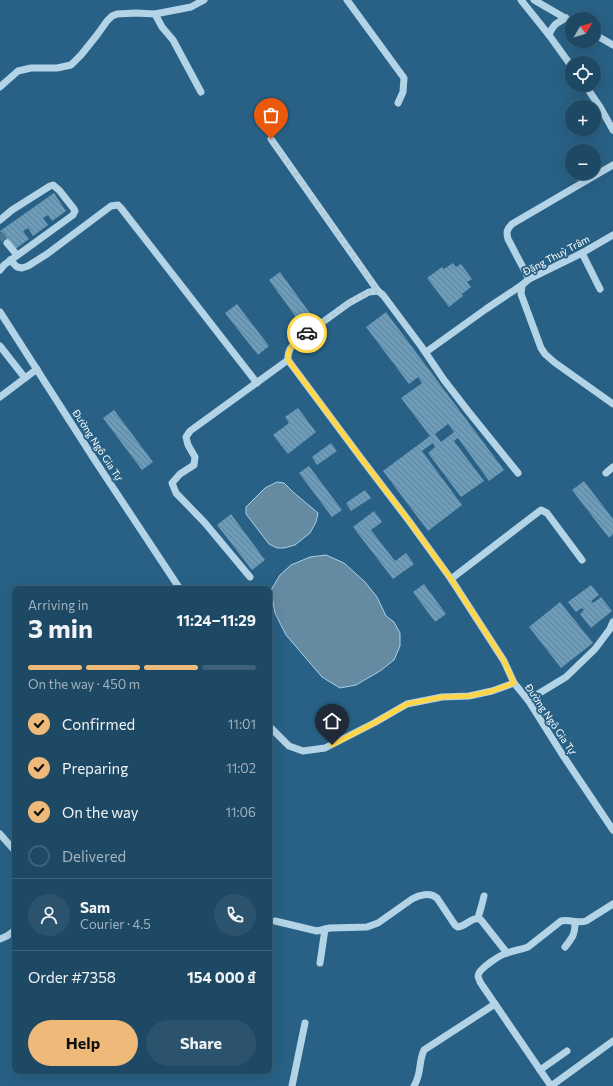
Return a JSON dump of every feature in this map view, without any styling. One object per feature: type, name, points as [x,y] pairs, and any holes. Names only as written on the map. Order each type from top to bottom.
[{"type":"street","points":[[0,87],[18,71],[31,68],[57,68],[71,65],[98,35],[112,16],[117,14],[136,13],[156,14],[191,7],[204,0]]},
{"type":"street","points":[[347,0],[404,78],[403,92],[398,103]]},
{"type":"street","points":[[521,0],[565,57]]},
{"type":"street","points":[[534,0],[565,18]]},
{"type":"street","points":[[156,14],[162,27],[173,40],[201,92]]},
{"type":"street","points":[[549,35],[553,26],[565,22]]},
{"type":"street","points":[[601,38],[613,45]]},
{"type":"street","points":[[590,92],[613,130]]},
{"type":"street","points":[[271,139],[378,291],[384,295],[426,352],[444,380],[518,473]]},
{"type":"street","points":[[529,279],[508,239],[506,234],[508,229],[512,224],[613,165]]},
{"type":"street","points":[[0,220],[12,210],[53,185],[59,190],[75,211],[73,215],[10,260],[0,270]]},
{"type":"street","points":[[10,260],[17,267],[22,268],[28,266],[47,254],[111,206],[118,205],[257,383]]},
{"type":"street","name":"Đặng Thuỳ Trâm","points":[[613,235],[582,253],[529,279],[522,285],[521,294],[541,348],[545,354],[613,404]]},
{"type":"street","points":[[7,243],[17,255]]},
{"type":"street","points":[[582,253],[600,289]]},
{"type":"street","points":[[426,352],[522,285]]},
{"type":"street","points":[[378,291],[369,292],[349,303],[298,340],[291,347],[288,354],[288,360],[451,579],[504,661],[514,683]]},
{"type":"street","name":"Đường Ngô Gia Tự","points":[[0,312],[96,462],[178,586]]},
{"type":"street","points":[[0,346],[25,378]]},
{"type":"street","points":[[250,577],[205,523],[176,493],[172,484],[180,474],[194,465],[195,457],[188,445],[186,437],[190,431],[288,360]]},
{"type":"street","points":[[0,397],[37,369]]},
{"type":"street","points":[[606,473],[613,467]]},
{"type":"street","points":[[451,579],[541,510],[547,513],[582,560]]},
{"type":"street","points":[[528,700],[566,677],[595,649],[610,629],[613,622]]},
{"type":"street","name":"Đường Ngô Gia Tự","points":[[272,729],[289,746],[303,751],[325,748],[407,704],[442,697],[469,696],[492,691],[514,683],[528,700],[613,830]]},
{"type":"street","points":[[0,834],[12,848]]},
{"type":"street","points":[[275,920],[317,931],[330,928],[368,927],[373,926],[412,899],[429,894],[434,895],[437,898],[455,925],[458,927],[462,927],[475,918],[478,918]]},
{"type":"street","points":[[478,918],[484,896]]},
{"type":"street","points":[[613,904],[586,922],[561,921],[523,950],[507,953],[495,959],[480,972],[478,976],[480,982],[551,1086],[613,1041]]},
{"type":"street","points":[[478,918],[507,953]]},
{"type":"street","points":[[565,947],[573,937],[575,922]]},
{"type":"street","points":[[320,963],[325,929]]},
{"type":"street","points":[[0,939],[12,932]]},
{"type":"street","points":[[414,1086],[419,1077],[420,1057],[424,1050],[495,1004]]},
{"type":"street","points":[[292,1086],[305,1023]]},
{"type":"street","points":[[540,1070],[567,1051]]},
{"type":"water","points":[[277,482],[284,483],[318,513],[316,522],[310,533],[295,545],[284,548],[277,548],[269,544],[246,514],[246,507],[265,488]]},
{"type":"water","points":[[326,555],[344,563],[365,582],[377,597],[386,616],[394,622],[400,633],[400,646],[394,660],[380,671],[356,685],[340,688],[322,677],[286,635],[275,613],[272,588],[280,575],[291,565],[310,557]]},
{"type":"building","points":[[54,193],[66,211],[52,221],[48,215],[43,218],[48,225],[33,236],[28,228],[23,231],[29,239],[14,250],[0,231]]},
{"type":"building","points":[[453,263],[456,267],[461,264],[472,279],[467,282],[471,287],[462,294],[463,296],[449,307],[427,278],[442,267],[444,269]]},
{"type":"building","points":[[280,272],[312,316],[301,324],[269,280]]},
{"type":"building","points":[[237,304],[269,346],[258,355],[225,313]]},
{"type":"building","points":[[386,312],[504,470],[489,481],[458,438],[454,441],[484,481],[461,497],[428,453],[435,447],[433,443],[422,451],[462,505],[428,531],[383,471],[430,436],[401,398],[422,383],[418,377],[409,384],[366,327]],"holes":[[[448,424],[454,432],[441,442],[435,434]]]},
{"type":"building","points":[[298,408],[316,432],[288,454],[273,435],[289,423],[285,417]]},
{"type":"building","points":[[114,410],[153,462],[142,470],[103,418]]},
{"type":"building","points":[[331,443],[337,451],[317,465],[312,457]]},
{"type":"building","points":[[309,466],[342,510],[332,517],[299,473]]},
{"type":"building","points":[[584,481],[613,519],[613,534],[609,538],[572,490]]},
{"type":"building","points":[[365,490],[371,498],[351,511],[346,503]]},
{"type":"building","points":[[374,511],[382,522],[371,530],[395,561],[406,553],[414,564],[393,579],[353,527]]},
{"type":"building","points":[[231,514],[265,560],[252,570],[217,525]]},
{"type":"building","points":[[424,584],[446,614],[435,622],[413,592]]},
{"type":"building","points":[[591,585],[599,595],[591,601],[593,603],[601,597],[612,611],[591,628],[580,614],[584,610],[582,608],[576,612],[568,602]]},
{"type":"building","points":[[560,602],[593,643],[561,668],[529,627]]},
{"type":"tunnel","points":[[0,234],[7,243]]},
{"type":"way so far","points":[[271,139],[378,291],[369,292],[349,303],[307,333]]},
{"type":"route","points":[[307,333],[291,347],[288,354],[288,360],[451,579],[504,661],[514,683],[492,691],[469,696],[442,697],[407,704],[332,745]]}]
